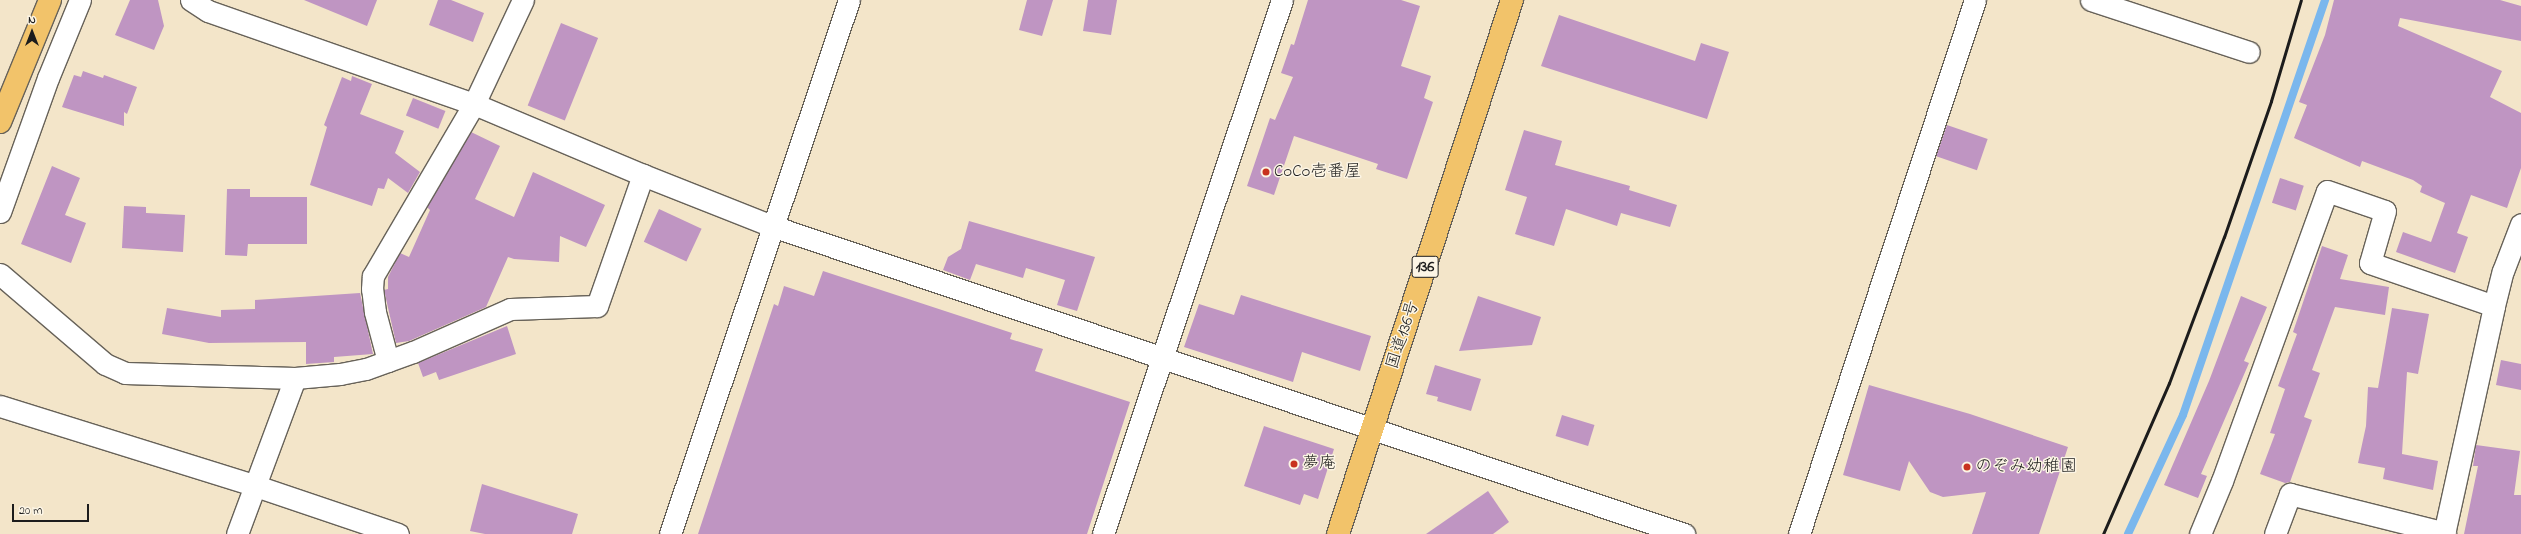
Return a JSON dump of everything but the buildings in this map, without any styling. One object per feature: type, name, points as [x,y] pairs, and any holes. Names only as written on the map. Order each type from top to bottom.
[{"type":"highway","points":[[0,122],[50,0]]},
{"type":"highway","name":"国道136号","points":[[1338,534],[1512,0]]},
{"type":"street","points":[[0,212],[48,78],[80,0]]},
{"type":"street","points":[[191,0],[208,11],[474,104],[643,175],[772,226],[1372,430],[1684,534]]},
{"type":"street","points":[[388,361],[376,312],[372,289],[373,276],[474,104],[523,0]]},
{"type":"street","points":[[670,534],[848,0]]},
{"type":"street","points":[[1103,534],[1282,0]]},
{"type":"street","points":[[1798,534],[1975,0]]},
{"type":"street","points":[[2091,0],[2249,52]]},
{"type":"street","points":[[0,274],[105,364],[125,373],[295,378],[340,374],[366,369],[388,361],[510,309],[597,306],[643,175]]},
{"type":"street","points":[[2200,534],[2222,481],[2327,191],[2385,211],[2370,263],[2494,306]]},
{"type":"street","points":[[2275,534],[2290,494],[2445,533],[2494,306],[2504,271],[2521,224]]},
{"type":"street","points":[[237,534],[253,485],[295,378]]},
{"type":"street","points":[[0,406],[253,485],[398,534]]},
{"type":"waterway","points":[[2128,534],[2183,415],[2325,0]]},
{"type":"railway","points":[[2103,534],[2169,383],[2224,237],[2271,101],[2301,0]]},
{"type":"place","name":"CoCo壱番屋","points":[[1266,172]]},
{"type":"place","name":"夢庵","points":[[1294,464]]},
{"type":"place","name":"のぞみ幼稚園","points":[[1967,467]]}]
